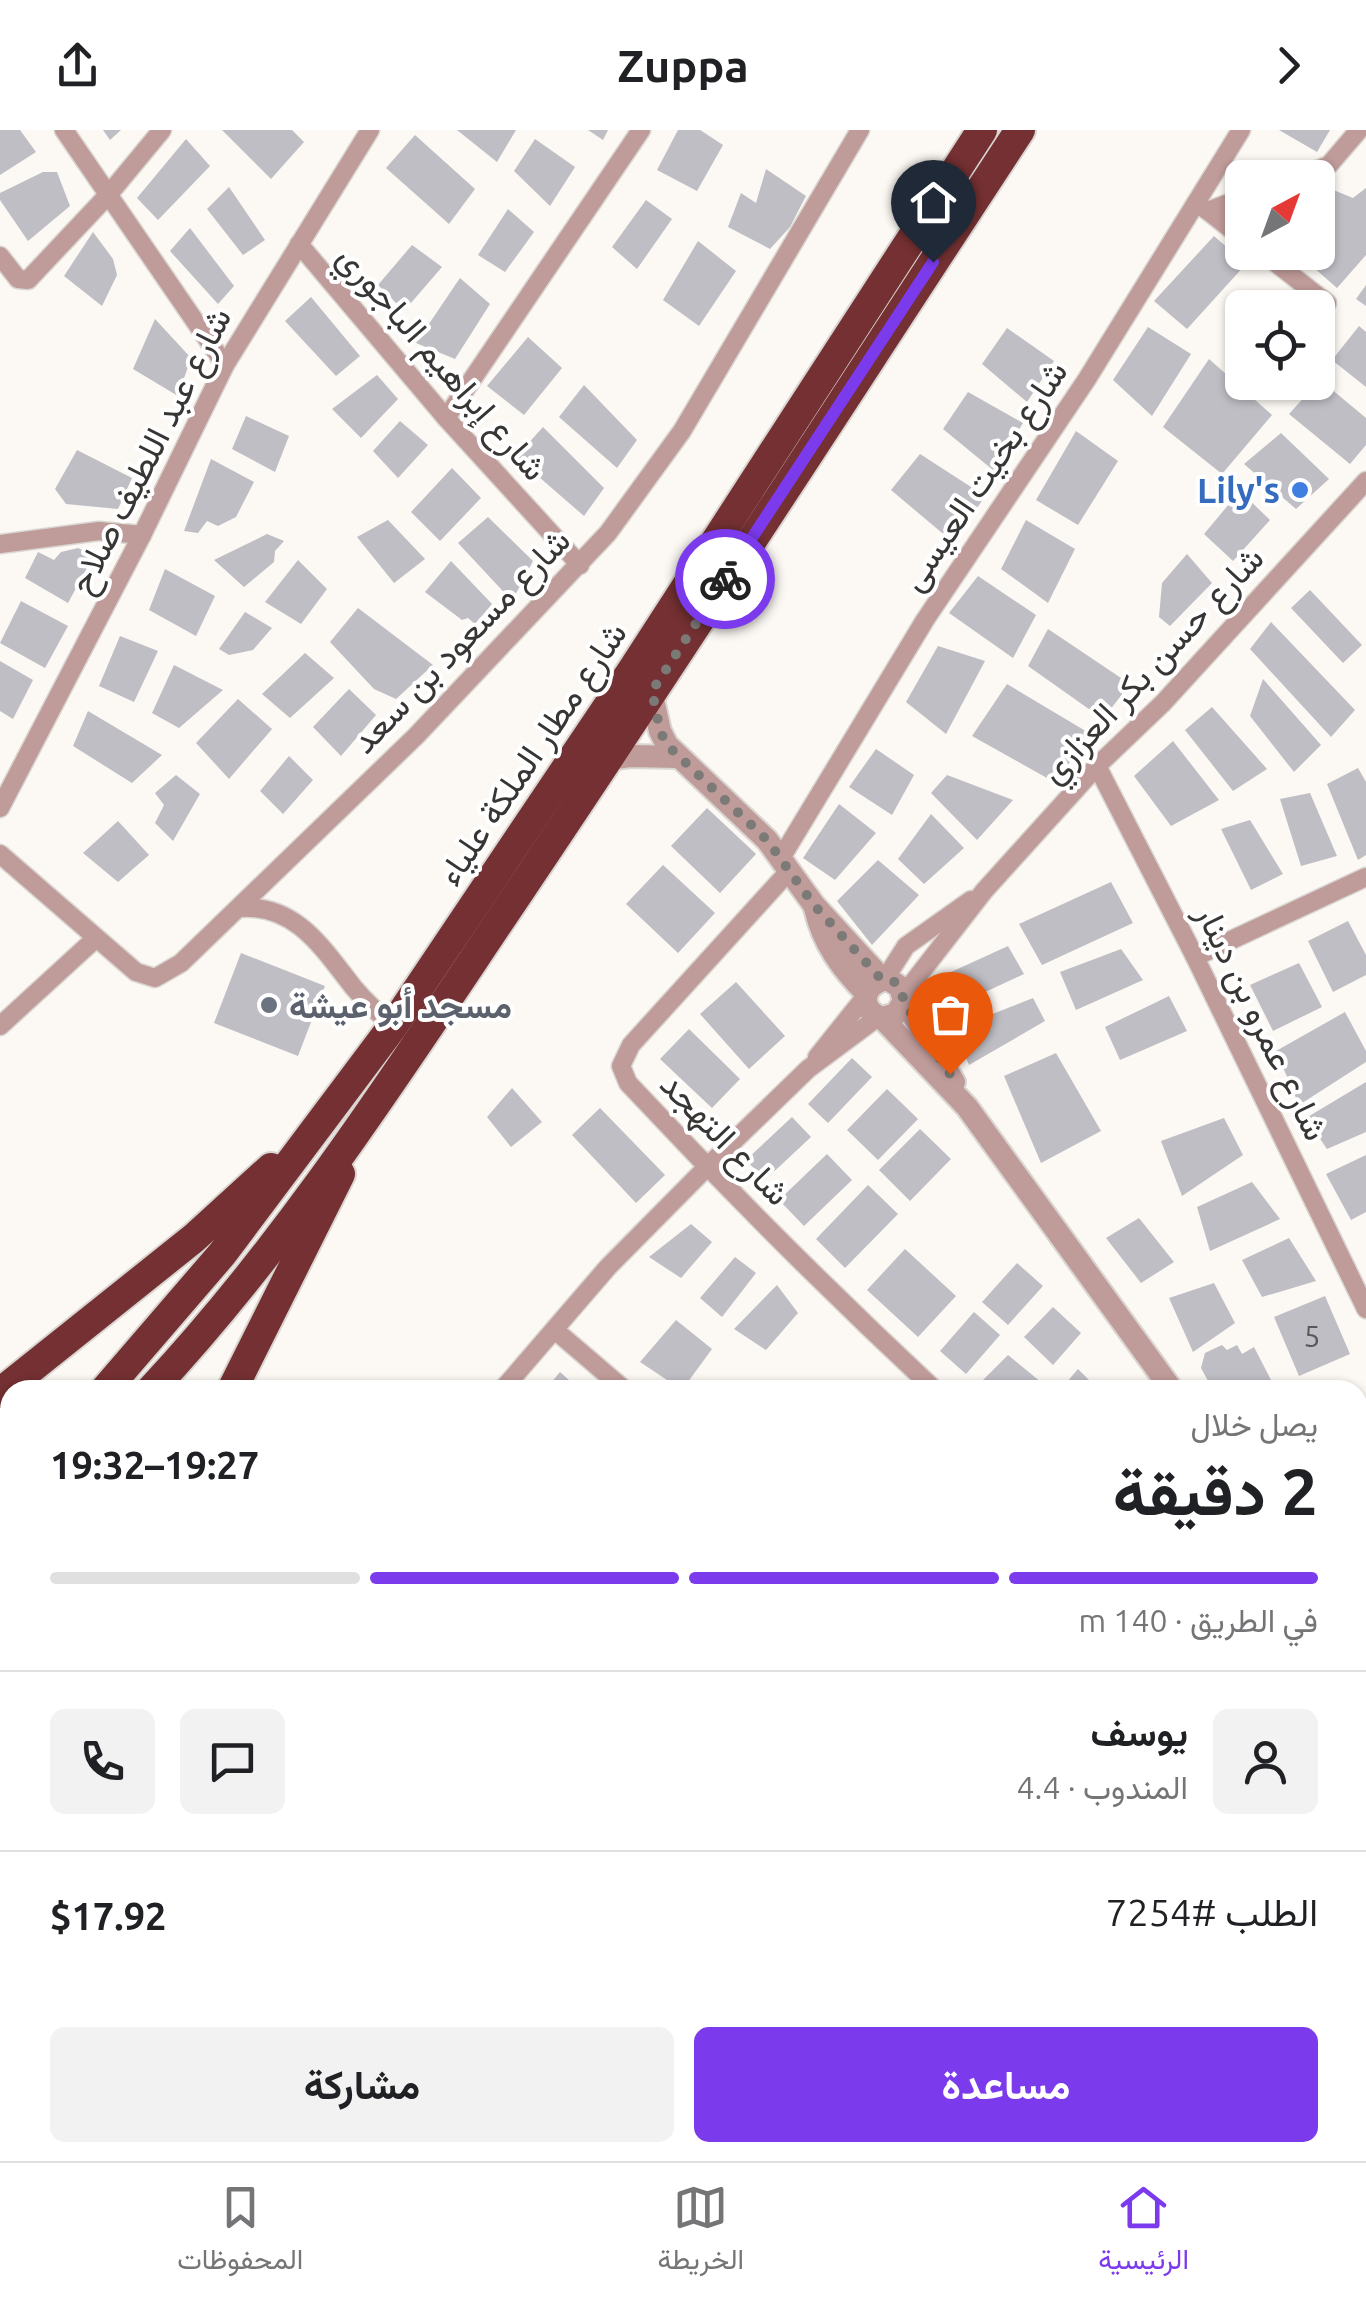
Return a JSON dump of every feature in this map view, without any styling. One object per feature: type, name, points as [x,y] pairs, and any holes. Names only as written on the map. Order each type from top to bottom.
[{"type":"highway","name":"شارع مطار الملكة علياء","points":[[114,1380],[222,1254],[393,1026],[644,653],[982,130]]},
{"type":"highway","name":"شارع مطار الملكة علياء","points":[[159,1380],[276,1240],[359,1130],[608,759],[1020,130]]},
{"type":"highway","points":[[16,1380],[194,1238],[325,1120]]},
{"type":"highway","points":[[237,1380],[321,1216],[359,1130]]},
{"type":"street","points":[[64,130],[225,365]]},
{"type":"street","points":[[0,256],[18,279],[28,280],[109,194],[162,130]]},
{"type":"street","name":"شارع عبد اللطيف صلاح","points":[[0,808],[225,365],[370,130]]},
{"type":"street","points":[[446,418],[641,130]]},
{"type":"street","name":"شارع مسعود بن سعد","points":[[0,854],[136,972],[155,978],[181,962],[416,736],[580,566],[642,490],[682,432],[860,130]]},
{"type":"street","name":"شارع بخيت العيسى","points":[[785,864],[926,620],[1202,207],[1240,130]]},
{"type":"street","points":[[1335,160],[1359,130]]},
{"type":"street","points":[[1202,207],[1225,202]]},
{"type":"street","points":[[1202,207],[1225,225]]},
{"type":"street","name":"شارع إبراهيم الباجوري","points":[[299,244],[446,418],[580,566]]},
{"type":"street","points":[[1285,270],[1310,290]]},
{"type":"street","name":"شارع حسن بكر العزازي","points":[[883,997],[1097,766],[1163,703],[1366,482]]},
{"type":"street","points":[[0,544],[99,532],[142,535]]},
{"type":"street","points":[[652,691],[660,731],[679,757],[752,824],[785,864],[1165,1380]]},
{"type":"street","points":[[608,759],[679,757]]},
{"type":"street","name":"شارع عمرو بن دينار","points":[[1097,766],[1196,957],[1366,1309]]},
{"type":"street","name":"شارع التهجد","points":[[785,864],[632,1045],[621,1066],[628,1083],[707,1167],[924,1380]]},
{"type":"street","points":[[1196,957],[1366,877]]},
{"type":"street","name":"شارع حسن بكر العزازي","points":[[883,997],[906,946],[984,891]]},
{"type":"street","points":[[239,908],[269,910],[300,926],[326,949],[368,1004],[393,1026]]},
{"type":"street","points":[[0,1026],[95,939]]},
{"type":"street","points":[[511,1380],[608,1267],[883,997]]},
{"type":"street","points":[[556,1331],[614,1380]]},
{"type":"building","points":[[0,130],[20,130],[36,152],[0,175]]},
{"type":"building","points":[[103,130],[121,130],[110,140]]},
{"type":"building","points":[[222,130],[292,130],[304,142],[271,179]]},
{"type":"building","points":[[457,130],[516,130],[497,162]]},
{"type":"building","points":[[588,130],[608,130],[603,140]]},
{"type":"building","points":[[678,130],[700,130],[723,145],[697,191],[657,170]]},
{"type":"building","points":[[1279,130],[1330,130],[1317,152]]},
{"type":"building","points":[[415,135],[475,189],[449,224],[386,168]]},
{"type":"building","points":[[186,139],[210,166],[158,220],[137,198]]},
{"type":"building","points":[[535,139],[575,167],[550,206],[514,171]]},
{"type":"building","points":[[766,169],[806,196],[790,227],[770,249],[728,227],[741,193],[756,203]]},
{"type":"building","points":[[43,172],[57,172],[70,206],[28,241],[0,200],[0,193]]},
{"type":"building","points":[[229,187],[265,240],[243,255],[207,209]]},
{"type":"building","points":[[1366,188],[1366,255],[1337,288],[1316,270],[1335,270],[1335,191],[1353,198]]},
{"type":"building","points":[[646,200],[672,219],[637,269],[612,247]]},
{"type":"building","points":[[508,209],[534,232],[505,272],[478,255]]},
{"type":"building","points":[[190,228],[234,286],[218,304],[170,251]]},
{"type":"building","points":[[93,232],[113,259],[117,275],[102,306],[64,276]]},
{"type":"building","points":[[1214,236],[1225,246],[1225,270],[1241,270],[1187,329],[1154,301]]},
{"type":"building","points":[[698,241],[736,271],[699,326],[663,300]]},
{"type":"building","points":[[412,245],[442,267],[404,311],[378,285]]},
{"type":"building","points":[[460,278],[490,304],[455,359],[416,343]]},
{"type":"building","points":[[1366,285],[1366,306],[1356,299]]},
{"type":"building","points":[[311,297],[360,356],[336,376],[285,321]]},
{"type":"building","points":[[155,319],[191,358],[178,396],[133,369]]},
{"type":"building","points":[[1359,326],[1366,332],[1366,387],[1335,362],[1335,356]]},
{"type":"building","points":[[1148,327],[1191,354],[1152,416],[1113,380]]},
{"type":"building","points":[[1007,328],[1054,361],[1027,402],[982,364]]},
{"type":"building","points":[[528,337],[562,368],[524,415],[487,386]]},
{"type":"building","points":[[1209,359],[1225,373],[1225,400],[1255,400],[1272,415],[1222,474],[1163,427]]},
{"type":"building","points":[[377,375],[398,399],[361,438],[332,409]]},
{"type":"building","points":[[584,385],[637,440],[617,468],[559,417]]},
{"type":"building","points":[[968,392],[1023,423],[993,470],[943,429]]},
{"type":"building","points":[[1335,392],[1366,418],[1366,445],[1350,464],[1289,414],[1302,400],[1335,400]]},
{"type":"building","points":[[246,416],[289,436],[275,472],[232,449]]},
{"type":"building","points":[[400,421],[428,445],[398,478],[373,451]]},
{"type":"building","points":[[543,427],[604,488],[584,516],[516,457]]},
{"type":"building","points":[[1076,431],[1118,461],[1078,525],[1036,500]]},
{"type":"building","points":[[1281,433],[1329,479],[1296,509],[1244,464]]},
{"type":"building","points":[[77,450],[132,478],[118,509],[66,504],[55,489]]},
{"type":"building","points":[[920,454],[985,496],[954,543],[891,490]]},
{"type":"building","points":[[211,459],[254,482],[236,517],[218,526],[207,521],[198,533],[184,531]]},
{"type":"building","points":[[452,468],[481,498],[440,541],[411,512]]},
{"type":"building","points":[[1240,491],[1270,520],[1233,561],[1204,534]]},
{"type":"building","points":[[488,517],[533,561],[512,601],[458,543]]},
{"type":"building","points":[[388,520],[425,559],[394,583],[357,537]]},
{"type":"building","points":[[1026,520],[1075,549],[1048,603],[1001,569]]},
{"type":"building","points":[[267,534],[284,541],[275,551],[274,562],[244,587],[214,560]]},
{"type":"building","points":[[78,548],[94,555],[68,603],[25,578],[38,552],[54,560],[61,552]]},
{"type":"building","points":[[1187,554],[1212,583],[1170,626],[1159,617],[1162,583]]},
{"type":"building","points":[[298,560],[327,589],[301,624],[265,602]]},
{"type":"building","points":[[451,561],[492,604],[475,624],[468,618],[462,620],[425,592]]},
{"type":"building","points":[[165,569],[215,596],[196,636],[149,610]]},
{"type":"building","points":[[978,576],[1036,615],[1013,658],[949,613]]},
{"type":"building","points":[[1310,590],[1362,645],[1343,663],[1291,608]]},
{"type":"building","points":[[21,601],[68,626],[45,668],[0,643]]},
{"type":"building","points":[[358,608],[433,665],[396,699],[374,689],[330,642]]},
{"type":"building","points":[[245,612],[272,628],[253,650],[229,655],[219,649]]},
{"type":"building","points":[[1271,622],[1355,710],[1331,737],[1250,649]]},
{"type":"building","points":[[1048,629],[1130,684],[1103,719],[1028,666]]},
{"type":"building","points":[[120,636],[158,651],[134,702],[99,686]]},
{"type":"building","points":[[938,646],[985,661],[946,734],[906,702]]},
{"type":"building","points":[[305,653],[334,678],[290,718],[262,694]]},
{"type":"building","points":[[0,661],[33,680],[13,719],[0,711]]},
{"type":"building","points":[[174,665],[223,690],[179,728],[152,713]]},
{"type":"building","points":[[1263,679],[1321,745],[1294,772],[1250,716]]},
{"type":"building","points":[[1007,684],[1089,733],[1056,783],[972,736]]},
{"type":"building","points":[[349,689],[376,715],[341,756],[313,727]]},
{"type":"building","points":[[238,699],[272,729],[229,779],[196,743]]},
{"type":"building","points":[[1212,707],[1267,769],[1233,791],[1185,730]]},
{"type":"building","points":[[88,711],[162,755],[132,783],[73,746]]},
{"type":"building","points":[[1173,741],[1219,800],[1171,826],[1134,776]]},
{"type":"building","points":[[876,749],[914,775],[892,815],[849,787]]},
{"type":"building","points":[[289,756],[313,780],[283,814],[260,791]]},
{"type":"building","points":[[1358,768],[1366,782],[1366,855],[1358,860],[1327,784]]},
{"type":"building","points":[[176,775],[200,794],[173,841],[155,823],[164,805],[155,793]]},
{"type":"building","points":[[947,775],[1013,800],[977,840],[931,793]]},
{"type":"building","points":[[1310,793],[1337,856],[1301,866],[1280,799]]},
{"type":"building","points":[[839,804],[876,833],[835,880],[803,858]]},
{"type":"building","points":[[707,808],[756,854],[720,893],[671,846]]},
{"type":"building","points":[[931,814],[964,848],[924,884],[898,859]]},
{"type":"building","points":[[1250,820],[1283,874],[1251,890],[1221,829]]},
{"type":"building","points":[[118,821],[149,855],[118,882],[83,853]]},
{"type":"building","points":[[878,860],[919,895],[872,945],[837,901]]},
{"type":"building","points":[[663,865],[715,913],[678,953],[626,904]]},
{"type":"building","points":[[1111,882],[1133,923],[1042,965],[1019,924]]},
{"type":"building","points":[[1348,921],[1366,955],[1366,975],[1333,992],[1308,941]]},
{"type":"building","points":[[1008,946],[1024,974],[940,1013],[927,983]]},
{"type":"building","points":[[1121,949],[1143,980],[1076,1010],[1060,972]]},
{"type":"building","name":"مسجد أبو عيشة","points":[[241,953],[325,986],[298,1056],[214,1023]]},
{"type":"building","points":[[1299,963],[1322,1007],[1273,1031],[1250,985]]},
{"type":"building","points":[[736,982],[785,1036],[749,1069],[700,1014]]},
{"type":"building","points":[[1169,996],[1187,1031],[1120,1060],[1105,1027]]},
{"type":"building","points":[[1033,998],[1045,1021],[969,1065],[954,1029]]},
{"type":"building","points":[[1345,1012],[1366,1051],[1366,1062],[1299,1105],[1276,1051]]},
{"type":"building","points":[[689,1029],[740,1079],[712,1108],[660,1059]]},
{"type":"building","points":[[1056,1053],[1101,1131],[1041,1163],[1004,1076]]},
{"type":"building","points":[[852,1058],[872,1077],[828,1123],[808,1104]]},
{"type":"building","points":[[1366,1082],[1366,1132],[1327,1149],[1306,1118]]},
{"type":"building","points":[[512,1088],[542,1122],[511,1147],[487,1117]]},
{"type":"building","points":[[887,1089],[918,1119],[878,1160],[847,1130]]},
{"type":"building","points":[[600,1108],[665,1175],[636,1203],[572,1135]]},
{"type":"building","points":[[792,1117],[811,1137],[765,1180],[746,1160]]},
{"type":"building","points":[[1224,1118],[1243,1155],[1182,1196],[1161,1141]]},
{"type":"building","points":[[920,1129],[951,1159],[910,1201],[879,1170]]},
{"type":"building","points":[[827,1154],[852,1180],[804,1226],[779,1200]]},
{"type":"building","points":[[1366,1155],[1366,1212],[1351,1220],[1326,1174]]},
{"type":"building","points":[[1252,1182],[1280,1219],[1210,1251],[1197,1207]]},
{"type":"building","points":[[868,1185],[898,1214],[845,1268],[816,1239]]},
{"type":"building","points":[[1139,1218],[1174,1262],[1141,1283],[1106,1238]]},
{"type":"building","points":[[691,1224],[712,1242],[681,1278],[649,1257]]},
{"type":"building","points":[[1289,1238],[1316,1281],[1262,1297],[1242,1260]]},
{"type":"building","points":[[905,1249],[956,1296],[918,1337],[867,1290]]},
{"type":"building","points":[[735,1257],[756,1273],[722,1317],[700,1298]]},
{"type":"building","points":[[1017,1263],[1043,1286],[1008,1325],[982,1302]]},
{"type":"building","points":[[1214,1283],[1235,1323],[1193,1352],[1169,1298]]},
{"type":"building","points":[[777,1285],[798,1313],[766,1350],[734,1329]]},
{"type":"building","points":[[1325,1296],[1350,1354],[1299,1376],[1274,1317]]},
{"type":"building","points":[[1053,1307],[1081,1333],[1053,1365],[1024,1337]]},
{"type":"building","points":[[974,1312],[1000,1335],[966,1374],[940,1351]]},
{"type":"building","points":[[676,1320],[712,1349],[689,1380],[667,1380],[640,1362]]},
{"type":"building","points":[[1222,1345],[1227,1350],[1237,1345],[1242,1354],[1254,1347],[1271,1380],[1208,1380],[1201,1368],[1205,1353]]},
{"type":"building","points":[[1008,1355],[1038,1380],[983,1380]]},
{"type":"building","points":[[1078,1369],[1089,1380],[1069,1380]]},
{"type":"way so far","points":[[725,579],[652,691],[660,731],[667,745],[767,840],[814,905],[882,980],[888,979],[900,987],[904,1002],[950,1074]]},
{"type":"place","name":"Lily's","points":[[1300,490]]},
{"type":"place","name":"مسجد أبو عيشة","points":[[269,1005]]},
{"type":"route","points":[[725,579],[933,262]]}]
